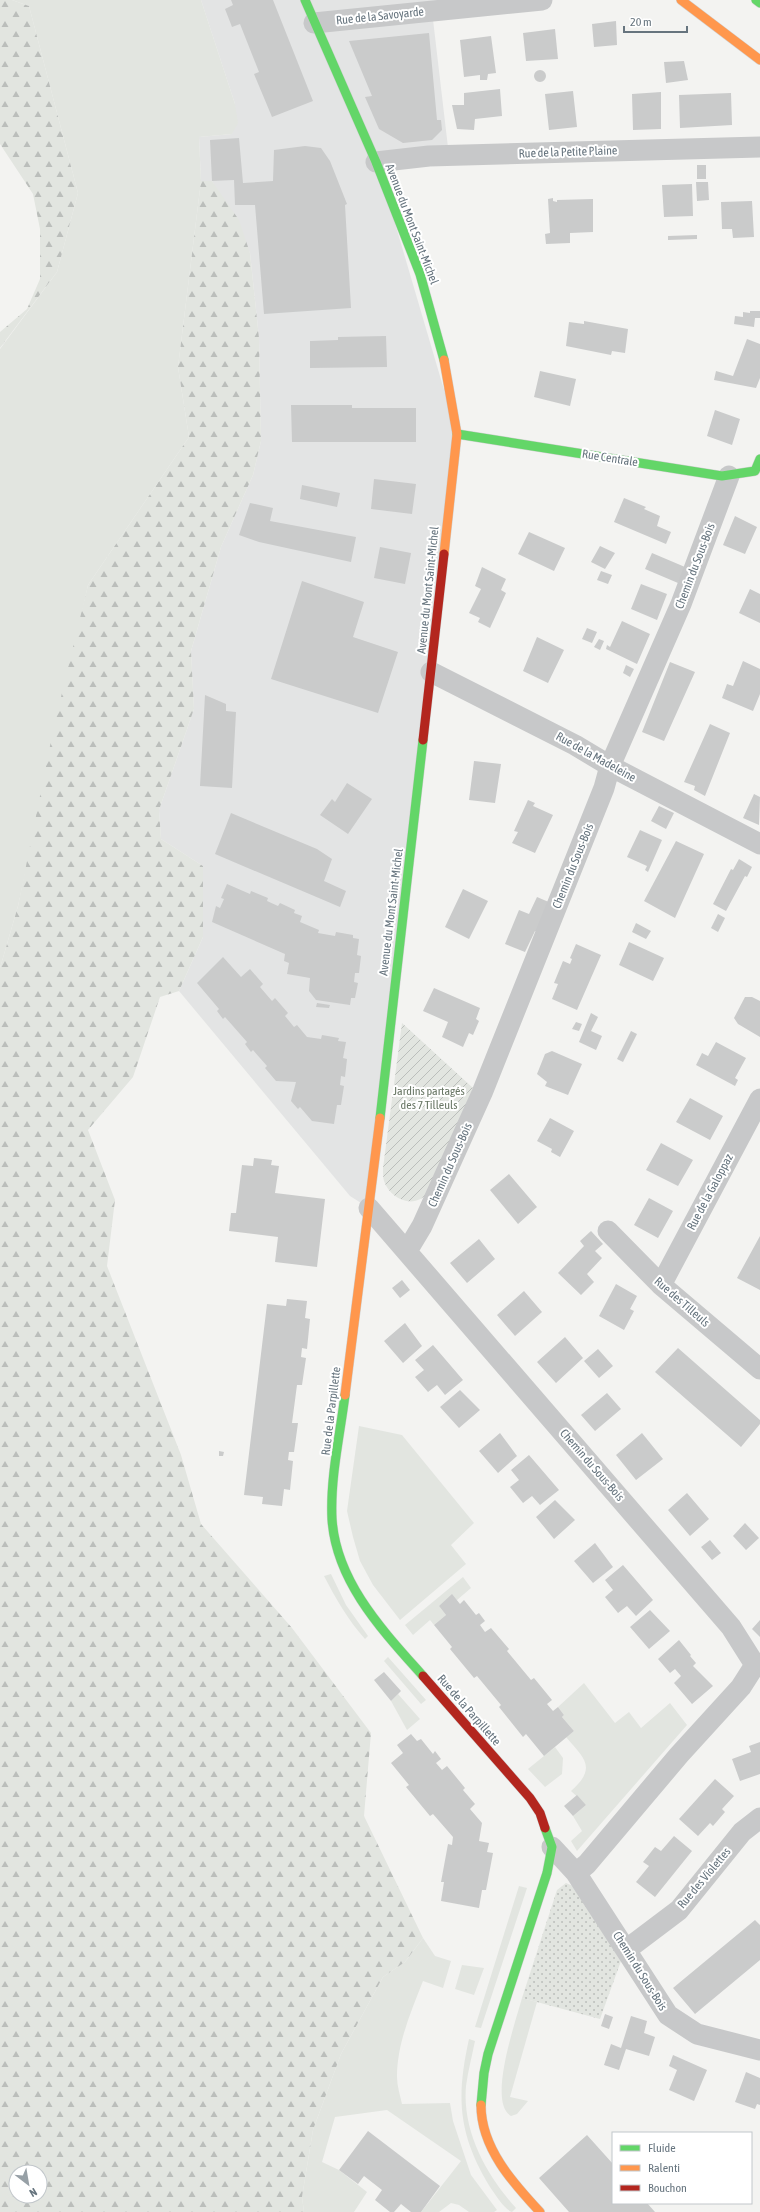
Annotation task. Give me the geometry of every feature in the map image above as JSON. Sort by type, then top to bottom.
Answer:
[{"type":"main road","name":"Avenue du Mont Saint-Michel","points":[[305,0],[376,162],[420,274],[445,365],[457,434],[369,1208]]},
{"type":"main road","points":[[681,0],[760,60]]},
{"type":"main road","points":[[756,0],[760,3]]},
{"type":"main road","name":"Rue Centrale","points":[[457,434],[729,476],[758,469]]},
{"type":"main road","name":"Rue de la Parpillette","points":[[369,1208],[333,1488],[332,1519],[340,1556],[355,1591],[372,1616],[530,1798],[540,1813],[552,1847]]},
{"type":"main road","points":[[540,2212],[512,2182],[492,2152],[483,2125],[482,2095],[486,2061],[547,1873],[552,1847]]},
{"type":"street","name":"Rue de la Savoyarde","points":[[314,23],[542,0]]},
{"type":"street","name":"Rue de la Petite Plaine","points":[[376,162],[429,156],[760,147]]},
{"type":"street","name":"Chemin du Sous-Bois","points":[[407,1251],[422,1226],[482,1093],[604,788],[610,766],[681,604],[729,476]]},
{"type":"street","name":"Rue de la Madeleine","points":[[431,672],[576,745],[610,766],[760,844]]},
{"type":"street","name":"Rue de la Galoppaz","points":[[661,1285],[760,1099]]},
{"type":"street","name":"Chemin du Sous-Bois","points":[[369,1208],[731,1627],[757,1666]]},
{"type":"street","name":"Rue des Tilleuls","points":[[608,1231],[661,1285],[760,1369]]},
{"type":"street","points":[[576,1873],[587,1864],[679,1755],[741,1687],[757,1666]]},
{"type":"street","name":"Rue des Violettes","points":[[626,1950],[679,1910],[742,1832],[760,1818]]},
{"type":"street","name":"Chemin du Sous-Bois","points":[[552,1847],[576,1873],[668,2015],[697,2034],[760,2050]]},
{"type":"shaded area","points":[[201,0],[542,0],[432,11],[449,156],[377,162],[457,434],[369,1208],[350,1196],[179,991],[203,937],[203,866],[161,839],[159,810],[194,709],[191,651],[221,547],[253,475],[261,441],[259,338],[250,253],[212,181],[201,181],[199,137],[232,134],[235,104]]},
{"type":"green space","points":[[0,0],[12,0],[29,6],[78,193],[57,272],[0,348],[0,332],[27,309],[40,279],[40,229],[33,194],[0,144]]},
{"type":"green space","points":[[12,0],[201,0],[235,104],[238,123],[232,134],[199,137],[201,181],[178,367],[189,437],[88,585],[18,906],[0,968],[0,349],[57,272],[78,193],[29,6]]},
{"type":"green space","points":[[201,181],[212,181],[239,220],[250,253],[259,338],[261,441],[253,475],[221,547],[191,651],[194,709],[159,810],[161,839],[203,866],[203,937],[179,991],[160,997],[133,1077],[88,1130],[115,1200],[107,1266],[181,1455],[201,1524],[292,1628],[371,1733],[364,1816],[423,1938],[405,1962],[383,1977],[341,2054],[313,2130],[302,2197],[304,2212],[0,2212],[0,968],[18,906],[54,726],[88,585],[189,437],[178,367]]},
{"type":"green space","name":"Jardins partagés des 7 Tilleuls","points":[[402,1023],[473,1088],[429,1191],[423,1197],[410,1201],[397,1197],[392,1193],[384,1181],[383,1175]]},
{"type":"green space","points":[[359,1426],[402,1435],[474,1523],[451,1545],[466,1564],[400,1620],[373,1585],[360,1561],[347,1511]]},
{"type":"green space","points":[[331,1574],[346,1605],[368,1636],[365,1639],[343,1609],[324,1576]]},
{"type":"green space","points":[[463,1577],[471,1588],[457,1600],[439,1606],[446,1615],[434,1625],[430,1620],[413,1635],[405,1625]]},
{"type":"green space","points":[[388,1657],[426,1700],[421,1704],[384,1661]]},
{"type":"green space","points":[[584,1683],[615,1723],[629,1712],[641,1728],[670,1703],[687,1725],[577,1851],[571,1841],[582,1831],[573,1816],[586,1805],[571,1791],[584,1776],[586,1770],[583,1758],[566,1737],[574,1731],[562,1717],[564,1715],[558,1707]]},
{"type":"green space","points":[[398,1694],[420,1719],[407,1730],[391,1701]]},
{"type":"green space","points":[[555,1747],[563,1758],[562,1774],[545,1787],[528,1769]]},
{"type":"green space","points":[[566,1883],[573,1886],[621,1961],[600,2019],[522,1998],[557,1890]]},
{"type":"green space","points":[[519,1886],[527,1888],[481,2028],[475,2027]]},
{"type":"green space","points":[[423,1938],[435,1956],[451,1961],[443,1988],[423,1981],[410,2016],[399,2052],[397,2077],[402,2104],[450,2103],[453,2121],[471,2175],[497,2210],[494,2212],[469,2212],[459,2205],[451,2203],[439,2212],[421,2212],[461,2161],[387,2110],[335,2117],[322,2162],[339,2170],[367,2192],[354,2212],[304,2212],[302,2197],[313,2130],[341,2054],[383,1977],[405,1962]]},
{"type":"green space","points":[[462,1965],[484,1968],[474,1995],[455,1989]]},
{"type":"green space","points":[[522,1998],[537,2002],[510,2097],[528,2101],[517,2114],[511,2116],[504,2108],[502,2079],[505,2060]]},
{"type":"green space","points":[[469,2039],[475,2041],[466,2086],[468,2120],[472,2136],[486,2167],[495,2182],[516,2208],[512,2212],[503,2205],[497,2197],[479,2168],[471,2150],[466,2132],[461,2098],[462,2080]]},
{"type":"building","points":[[231,0],[273,0],[313,101],[272,117],[254,74],[259,72],[240,24],[232,27],[225,9],[233,5]]},
{"type":"building","points":[[616,21],[617,45],[594,47],[592,24]]},
{"type":"building","points":[[555,29],[558,59],[526,61],[523,33]]},
{"type":"building","points":[[429,33],[437,120],[441,120],[442,130],[432,140],[403,143],[379,129],[365,97],[372,96],[349,41]]},
{"type":"building","points":[[491,36],[496,73],[488,74],[487,80],[480,80],[480,75],[464,77],[460,40]]},
{"type":"building","points":[[684,61],[688,80],[666,83],[664,62]]},
{"type":"building","points":[[538,70],[542,70],[546,76],[542,82],[538,82],[534,78],[534,74]]},
{"type":"building","points":[[500,89],[502,116],[475,119],[474,130],[457,129],[452,105],[464,105],[464,93]]},
{"type":"building","points":[[573,91],[577,127],[549,130],[545,94]]},
{"type":"building","points":[[661,92],[661,129],[633,130],[632,94]]},
{"type":"building","points":[[731,93],[732,125],[680,128],[679,95]]},
{"type":"building","points":[[239,138],[243,183],[273,181],[274,150],[305,146],[321,148],[330,161],[347,204],[345,205],[351,308],[264,314],[255,205],[235,205],[234,180],[212,181],[210,140]]},
{"type":"building","points":[[697,165],[706,165],[706,179],[697,179]]},
{"type":"building","points":[[696,182],[708,182],[709,200],[697,201]]},
{"type":"building","points":[[692,184],[693,216],[664,217],[662,185]]},
{"type":"building","points":[[553,198],[553,201],[557,202],[557,200],[593,199],[593,232],[570,233],[570,243],[546,244],[545,234],[550,233],[548,199]]},
{"type":"building","points":[[752,201],[754,237],[733,238],[732,229],[722,229],[721,202]]},
{"type":"building","points":[[697,235],[697,239],[668,240],[668,236]]},
{"type":"building","points":[[750,311],[760,311],[760,318],[755,318],[754,327],[734,324],[735,316],[743,317],[743,312],[750,313]]},
{"type":"building","points":[[584,321],[628,329],[625,353],[612,351],[611,355],[566,346],[569,322],[584,324]]},
{"type":"building","points":[[386,336],[387,367],[310,368],[310,341],[338,340],[338,337]]},
{"type":"building","points":[[747,339],[760,344],[760,378],[756,388],[714,380],[716,371],[733,376]]},
{"type":"building","points":[[540,371],[576,379],[570,406],[534,397]]},
{"type":"building","points":[[291,405],[352,405],[352,408],[416,408],[416,442],[292,442]]},
{"type":"building","points":[[715,410],[740,419],[732,445],[707,436]]},
{"type":"building","points":[[374,479],[416,484],[412,514],[371,509]]},
{"type":"building","points":[[302,485],[340,493],[337,507],[300,499]]},
{"type":"building","points":[[624,498],[646,507],[644,509],[660,516],[657,526],[671,532],[666,544],[614,522]]},
{"type":"building","points":[[250,503],[273,508],[270,521],[356,537],[351,562],[259,542],[239,535]]},
{"type":"building","points":[[735,516],[757,527],[745,554],[723,545]]},
{"type":"building","points":[[529,532],[565,548],[554,571],[518,554]]},
{"type":"building","points":[[600,546],[615,553],[605,569],[591,562]]},
{"type":"building","points":[[380,547],[411,553],[405,584],[374,578]]},
{"type":"building","points":[[652,553],[685,567],[678,583],[645,569]]},
{"type":"building","points":[[482,567],[506,579],[501,590],[506,593],[490,628],[478,622],[480,618],[469,613],[481,589],[475,586]]},
{"type":"building","points":[[601,571],[612,575],[608,584],[597,580]]},
{"type":"building","points":[[302,581],[364,602],[353,637],[398,652],[378,713],[271,679]]},
{"type":"building","points":[[641,584],[667,594],[657,620],[631,609]]},
{"type":"building","points":[[750,589],[760,594],[760,623],[739,613]]},
{"type":"building","points":[[622,621],[650,634],[637,664],[606,649],[607,645],[610,647]]},
{"type":"building","points":[[587,628],[597,632],[592,643],[582,639]]},
{"type":"building","points":[[537,637],[564,650],[548,683],[523,671]]},
{"type":"building","points":[[599,639],[604,641],[600,650],[594,647]]},
{"type":"building","points":[[743,661],[760,669],[760,694],[753,711],[722,698],[727,684],[733,686]]},
{"type":"building","points":[[670,662],[695,672],[664,741],[642,732]]},
{"type":"building","points":[[626,665],[634,669],[630,677],[623,673]]},
{"type":"building","points":[[205,695],[226,704],[226,711],[236,712],[232,788],[200,786]]},
{"type":"building","points":[[710,724],[730,733],[705,796],[694,790],[695,786],[684,782]]},
{"type":"building","points":[[474,761],[501,764],[495,803],[469,800]]},
{"type":"building","points":[[347,783],[372,799],[348,834],[320,815],[332,799],[335,802]]},
{"type":"building","points":[[754,794],[760,797],[759,825],[743,818]]},
{"type":"building","points":[[528,800],[535,803],[533,806],[553,815],[535,853],[512,843],[518,832],[514,831]]},
{"type":"building","points":[[659,806],[674,813],[666,829],[651,821]]},
{"type":"building","points":[[231,813],[317,849],[332,859],[324,881],[346,891],[340,907],[215,854]]},
{"type":"building","points":[[640,830],[662,840],[648,872],[645,870],[647,866],[627,857]]},
{"type":"building","points":[[676,841],[704,854],[675,918],[644,901]]},
{"type":"building","points":[[739,859],[752,867],[747,877],[745,876],[726,911],[713,904],[731,869],[733,870]]},
{"type":"building","points":[[227,884],[250,894],[251,891],[268,898],[267,901],[278,906],[280,903],[295,910],[294,913],[302,916],[300,922],[319,930],[318,933],[335,936],[336,932],[353,935],[353,938],[359,939],[357,955],[361,956],[359,973],[355,973],[354,982],[358,983],[355,998],[351,998],[350,1005],[316,1000],[309,991],[310,978],[287,974],[289,963],[284,961],[285,954],[212,922],[216,906],[220,908],[224,899],[221,898]]},
{"type":"building","points":[[463,889],[488,901],[469,939],[445,927]]},
{"type":"building","points":[[537,897],[551,903],[538,932],[535,931],[525,952],[505,944],[519,910],[529,914]]},
{"type":"building","points":[[718,914],[725,918],[718,932],[711,928]]},
{"type":"building","points":[[636,923],[651,931],[646,939],[632,932]]},
{"type":"building","points":[[629,942],[664,958],[653,981],[619,965]]},
{"type":"building","points":[[576,944],[601,955],[577,1010],[552,999],[558,984],[554,983],[563,961],[570,964],[572,959],[570,958]]},
{"type":"building","points":[[223,957],[241,977],[250,969],[263,984],[260,987],[272,1001],[275,998],[288,1013],[285,1016],[294,1027],[297,1025],[307,1037],[321,1039],[322,1035],[339,1038],[338,1041],[346,1042],[343,1058],[347,1059],[345,1077],[341,1076],[340,1085],[344,1086],[341,1105],[337,1105],[334,1124],[312,1121],[300,1107],[298,1109],[291,1101],[296,1082],[276,1081],[265,1068],[267,1066],[253,1050],[251,1052],[245,1044],[247,1042],[225,1017],[223,1019],[217,1011],[219,1009],[197,983]]},
{"type":"building","points":[[434,988],[480,1008],[476,1019],[479,1021],[473,1035],[469,1033],[463,1047],[442,1037],[448,1022],[423,1011]]},
{"type":"building","points":[[745,997],[752,997],[760,1001],[760,1037],[738,1024],[734,1018]]},
{"type":"building","points":[[317,1003],[330,1005],[329,1008],[316,1007]]},
{"type":"building","points":[[591,1013],[598,1017],[591,1031],[602,1036],[596,1050],[579,1042]]},
{"type":"building","points":[[576,1022],[582,1024],[579,1031],[572,1029]]},
{"type":"building","points":[[631,1031],[637,1034],[623,1062],[617,1059]]},
{"type":"building","points":[[716,1042],[746,1058],[735,1078],[738,1080],[735,1086],[696,1065],[702,1053],[708,1056]]},
{"type":"building","points":[[552,1051],[582,1064],[568,1095],[545,1086],[547,1082],[537,1074],[545,1054]]},
{"type":"building","points":[[690,1098],[723,1116],[710,1140],[676,1122]]},
{"type":"building","points":[[550,1118],[574,1131],[560,1157],[551,1152],[552,1149],[537,1141]]},
{"type":"building","points":[[661,1143],[693,1160],[678,1186],[646,1170]]},
{"type":"building","points":[[254,1158],[272,1160],[271,1165],[279,1166],[275,1193],[325,1199],[317,1267],[275,1262],[278,1237],[229,1231],[231,1213],[236,1213],[242,1165],[253,1166]]},
{"type":"building","points":[[509,1174],[537,1207],[518,1224],[490,1190]]},
{"type":"building","points":[[649,1198],[673,1211],[658,1238],[634,1225]]},
{"type":"building","points":[[591,1231],[603,1244],[595,1251],[602,1258],[587,1274],[594,1282],[581,1295],[558,1273],[584,1246],[580,1241]]},
{"type":"building","points":[[760,1236],[760,1290],[737,1278]]},
{"type":"building","points":[[479,1239],[495,1259],[467,1283],[450,1263]]},
{"type":"building","points":[[402,1280],[410,1290],[400,1298],[392,1288]]},
{"type":"building","points":[[616,1284],[637,1296],[630,1309],[634,1311],[624,1330],[599,1316]]},
{"type":"building","points":[[524,1291],[542,1312],[515,1336],[497,1315]]},
{"type":"building","points":[[287,1299],[307,1301],[305,1318],[310,1319],[307,1349],[302,1348],[301,1357],[306,1358],[302,1385],[297,1385],[292,1423],[298,1423],[294,1452],[289,1452],[288,1460],[293,1461],[290,1490],[284,1489],[282,1506],[262,1504],[263,1497],[244,1495],[267,1304],[286,1306]]},
{"type":"building","points":[[405,1323],[422,1346],[403,1363],[384,1341]]},
{"type":"building","points":[[565,1337],[583,1358],[556,1383],[537,1362]]},
{"type":"building","points":[[433,1345],[463,1380],[445,1395],[437,1385],[428,1392],[415,1377],[424,1370],[415,1360]]},
{"type":"building","points":[[678,1348],[760,1420],[760,1424],[741,1447],[655,1372]]},
{"type":"building","points":[[598,1349],[613,1366],[599,1378],[584,1361]]},
{"type":"building","points":[[460,1390],[480,1410],[459,1428],[440,1407]]},
{"type":"building","points":[[607,1393],[621,1409],[595,1431],[581,1415]]},
{"type":"building","points":[[500,1433],[517,1456],[498,1473],[479,1451]]},
{"type":"building","points":[[642,1433],[663,1459],[636,1480],[616,1455]]},
{"type":"building","points":[[219,1451],[224,1452],[223,1456],[219,1456]]},
{"type":"building","points":[[529,1455],[559,1490],[540,1505],[532,1496],[523,1503],[510,1487],[519,1480],[511,1470]]},
{"type":"building","points":[[687,1493],[709,1519],[690,1536],[668,1510]]},
{"type":"building","points":[[555,1500],[575,1520],[554,1539],[536,1517]]},
{"type":"building","points":[[745,1523],[759,1538],[746,1550],[733,1536]]},
{"type":"building","points":[[710,1540],[721,1553],[712,1560],[701,1547]]},
{"type":"building","points":[[595,1543],[613,1567],[593,1583],[574,1561]]},
{"type":"building","points":[[623,1565],[653,1600],[636,1616],[627,1606],[618,1613],[605,1597],[613,1590],[605,1580]]},
{"type":"building","points":[[452,1594],[460,1604],[464,1600],[476,1615],[479,1613],[485,1621],[480,1625],[485,1632],[491,1628],[509,1649],[507,1651],[531,1680],[534,1678],[552,1700],[547,1704],[553,1711],[558,1707],[564,1715],[562,1717],[574,1731],[544,1756],[526,1734],[523,1737],[499,1707],[501,1705],[477,1676],[474,1678],[450,1649],[452,1647],[434,1625],[446,1615],[439,1606]]},
{"type":"building","points":[[650,1610],[670,1631],[649,1649],[630,1627]]},
{"type":"building","points":[[760,1620],[760,1637],[752,1629]]},
{"type":"building","points":[[679,1640],[696,1663],[693,1666],[713,1686],[692,1704],[674,1683],[681,1676],[675,1669],[670,1673],[658,1659]]},
{"type":"building","points":[[384,1672],[401,1691],[391,1701],[374,1680]]},
{"type":"building","points":[[411,1734],[417,1741],[421,1739],[433,1754],[435,1751],[441,1759],[436,1763],[442,1770],[447,1766],[465,1788],[463,1790],[475,1804],[470,1809],[482,1823],[479,1841],[489,1843],[487,1852],[493,1853],[486,1890],[482,1890],[479,1908],[441,1901],[444,1882],[441,1882],[448,1844],[452,1845],[453,1837],[433,1814],[430,1816],[406,1787],[409,1785],[391,1763],[403,1753],[397,1745]]},
{"type":"building","points":[[760,1742],[760,1774],[740,1781],[732,1759],[751,1752],[749,1746]]},
{"type":"building","points":[[715,1779],[734,1796],[722,1809],[725,1812],[713,1826],[710,1823],[698,1836],[679,1819]]},
{"type":"building","points":[[577,1795],[586,1805],[573,1816],[564,1806]]},
{"type":"building","points":[[674,1836],[692,1851],[655,1897],[636,1882],[649,1866],[643,1862],[655,1847],[661,1851]]},
{"type":"building","points":[[755,1920],[760,1925],[760,1960],[695,2014],[673,1988]]},
{"type":"building","points":[[605,2014],[613,2017],[609,2029],[601,2026]]},
{"type":"building","points":[[631,2016],[647,2021],[644,2033],[655,2037],[649,2056],[626,2049],[619,2070],[604,2065],[611,2044],[621,2048]]},
{"type":"building","points":[[673,2055],[707,2070],[694,2101],[669,2090],[677,2070],[669,2066]]},
{"type":"building","points":[[746,2072],[760,2078],[760,2105],[757,2104],[755,2109],[735,2102]]},
{"type":"building","points":[[368,2131],[440,2186],[421,2212],[411,2212],[401,2204],[394,2212],[390,2212],[375,2200],[382,2190],[364,2176],[358,2184],[339,2170]]},
{"type":"building","points":[[587,2135],[612,2163],[612,2204],[648,2204],[655,2212],[569,2212],[539,2178]]},
{"type":"traffic: fast","points":[[305,0],[376,162],[420,274],[444,360]]},
{"type":"traffic: fast","points":[[756,0],[760,3]]},
{"type":"traffic: fast","points":[[457,434],[722,476],[755,471],[760,459]]},
{"type":"traffic: fast","points":[[380,1118],[423,740]]},
{"type":"traffic: fast","points":[[345,1395],[332,1488],[332,1519],[335,1542],[342,1564],[364,1604],[392,1641],[423,1676]]},
{"type":"traffic: fast","points":[[481,2105],[484,2073],[488,2054],[547,1873],[552,1847],[545,1828]]},
{"type":"traffic: slow","points":[[681,0],[760,60]]},
{"type":"traffic: slow","points":[[444,360],[457,434],[444,554]]},
{"type":"traffic: slow","points":[[345,1395],[380,1118]]},
{"type":"traffic: slow","points":[[481,2105],[482,2121],[486,2136],[500,2164],[509,2177],[540,2212]]},
{"type":"traffic: jam","points":[[423,740],[444,554]]},
{"type":"traffic: jam","points":[[423,1676],[530,1798],[540,1813],[545,1828]]}]
